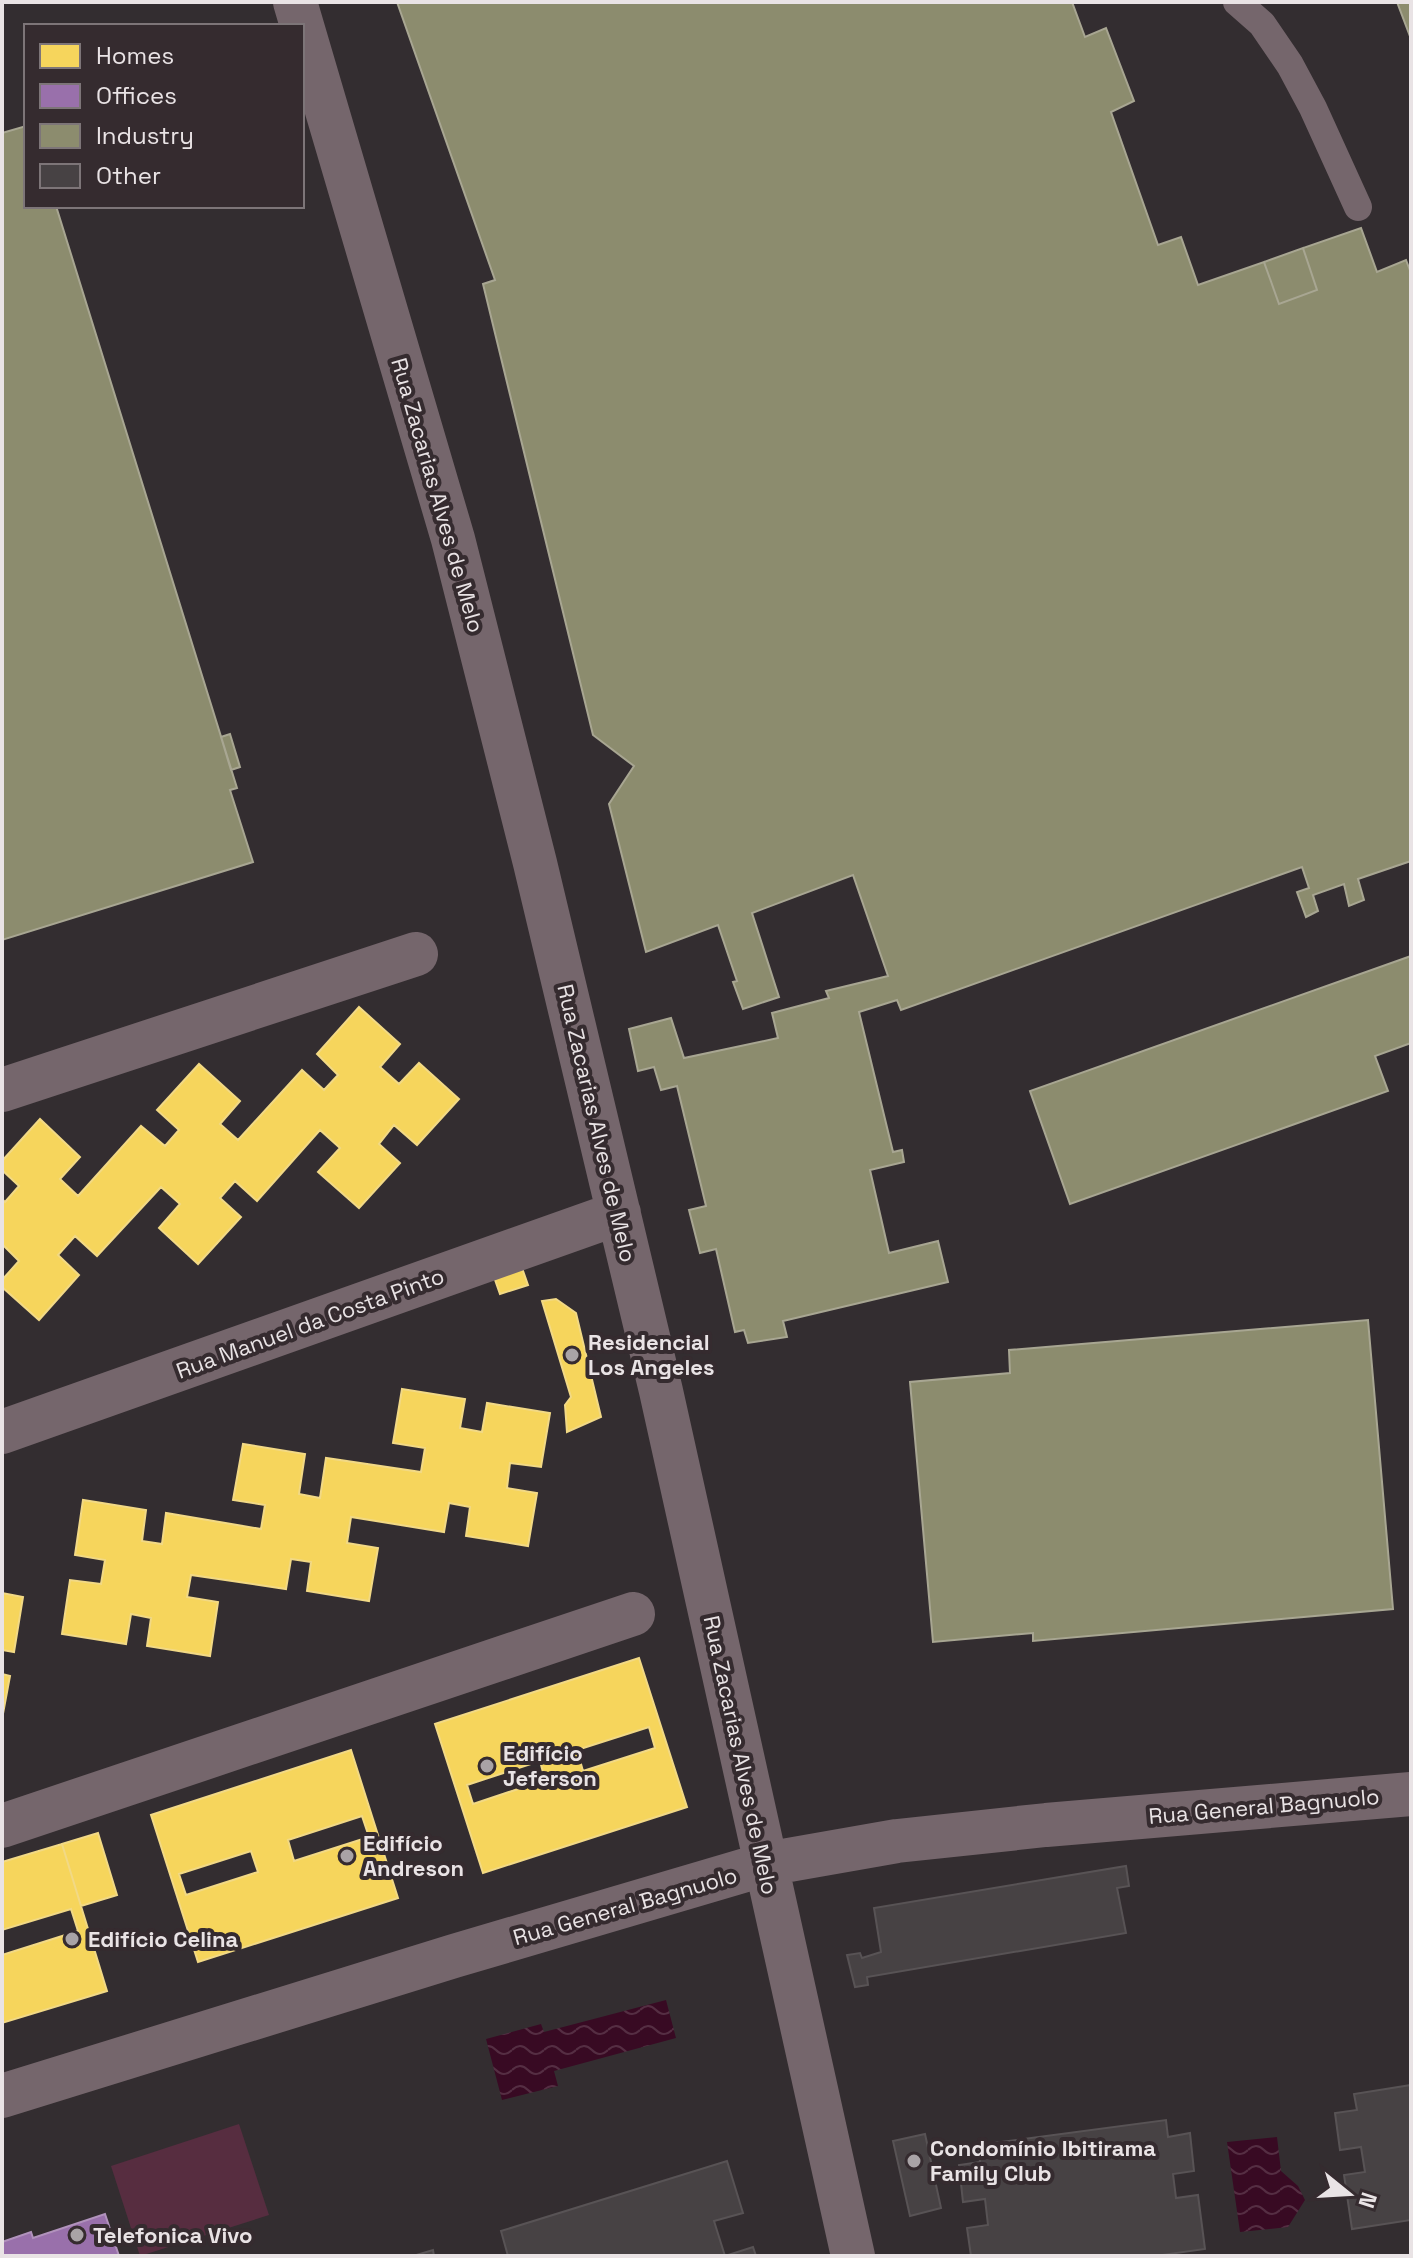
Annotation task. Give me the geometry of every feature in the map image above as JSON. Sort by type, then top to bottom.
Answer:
[{"type":"street","name":"Rua Zacarias Alves de Melo","points":[[295,2],[301,24]]},
{"type":"street","name":"Rua Zacarias Alves de Melo","points":[[304,33],[453,539],[535,863],[661,1391],[853,2256]]},
{"type":"street","points":[[2,1090],[416,954]]},
{"type":"street","name":"Rua Manuel da Costa Pinto","points":[[2,1432],[619,1213]]},
{"type":"street","points":[[2,1826],[633,1614]]},
{"type":"street","name":"Rua General Bagnuolo","points":[[2,2096],[454,1956],[766,1864],[897,1841],[1016,1828],[1411,1794]]},
{"type":"lane","points":[[1237,2],[1265,13],[1358,207]]},
{"type":"shaded area","points":[[239,2124],[269,2215],[140,2256],[111,2166]]},
{"type":"water","points":[[666,2000],[676,2038],[554,2071],[558,2086],[502,2100],[486,2039],[541,2024],[544,2032]]},
{"type":"water","points":[[1277,2137],[1281,2171],[1298,2186],[1305,2200],[1288,2227],[1240,2232],[1227,2142]]},
{"type":"building: Homes","points":[[359,1007],[400,1044],[380,1067],[399,1084],[419,1063],[459,1099],[417,1145],[394,1125],[379,1144],[400,1163],[359,1208],[318,1172],[340,1148],[320,1130],[257,1201],[235,1181],[220,1198],[241,1217],[198,1264],[159,1228],[180,1204],[161,1187],[97,1256],[75,1236],[58,1255],[79,1275],[39,1320],[2,1287],[2,1280],[19,1261],[2,1244],[2,1199],[5,1202],[19,1186],[2,1170],[2,1161],[40,1119],[80,1157],[60,1179],[78,1196],[141,1126],[165,1146],[179,1130],[157,1110],[199,1064],[240,1101],[220,1124],[238,1140],[302,1070],[324,1090],[338,1075],[317,1054]]},
{"type":"building: Homes","points":[[522,1268],[528,1285],[500,1294],[494,1277]]},
{"type":"building: Homes","name":"Residencial Los Angeles","points":[[556,1299],[576,1313],[601,1417],[567,1432],[565,1405],[571,1397],[542,1301]]},
{"type":"building: Homes","points":[[402,1389],[465,1399],[460,1428],[482,1432],[487,1403],[550,1413],[541,1467],[510,1463],[507,1488],[537,1493],[528,1546],[466,1536],[470,1507],[449,1503],[444,1532],[351,1517],[347,1543],[378,1548],[369,1601],[307,1591],[311,1562],[291,1559],[286,1589],[191,1575],[187,1597],[218,1602],[210,1656],[147,1646],[151,1618],[131,1614],[126,1644],[62,1634],[70,1580],[101,1584],[105,1560],[75,1555],[83,1500],[146,1510],[142,1541],[162,1544],[166,1513],[261,1529],[265,1505],[233,1500],[243,1444],[305,1454],[299,1494],[320,1498],[326,1458],[421,1472],[425,1448],[393,1443]]},
{"type":"building: Homes","points":[[2,1593],[23,1597],[14,1652],[2,1650]]},
{"type":"building: Homes","name":"Edifício Jeferson","points":[[639,1658],[687,1807],[483,1873],[435,1724]],"holes":[[[649,1727],[655,1748],[583,1771],[577,1750]],[[540,1761],[545,1780],[473,1804],[467,1785]]]},
{"type":"building: Homes","points":[[2,1674],[10,1676],[2,1719]]},
{"type":"building: Homes","name":"Edifício Andreson","points":[[351,1750],[398,1898],[198,1962],[151,1815]],"holes":[[[362,1816],[369,1837],[294,1861],[288,1840]],[[251,1851],[258,1872],[186,1895],[179,1874]]]},
{"type":"building: Homes","points":[[98,1833],[117,1895],[81,1906],[62,1844]]},
{"type":"building: Homes","name":"Edifício Celina","points":[[62,1844],[107,1991],[2,2023],[2,1955],[78,1931],[71,1909],[2,1930],[2,1862]]},
{"type":"building: Offices","name":"Telefonica Vivo","points":[[105,2214],[119,2256],[2,2256],[2,2242],[31,2232],[33,2238]]},
{"type":"building: Industry","points":[[397,2],[1072,2],[1085,37],[1106,28],[1134,101],[1111,112],[1158,245],[1181,237],[1198,285],[1264,262],[1279,304],[1317,290],[1303,248],[1361,228],[1377,272],[1406,260],[1411,273],[1411,861],[1358,879],[1364,900],[1349,906],[1344,884],[1313,895],[1318,911],[1306,917],[1297,892],[1309,888],[1302,867],[901,1010],[897,1000],[859,1012],[893,1152],[902,1150],[904,1162],[870,1170],[889,1253],[938,1241],[948,1282],[783,1321],[787,1337],[748,1343],[744,1330],[735,1332],[716,1249],[700,1253],[689,1210],[706,1206],[677,1086],[661,1090],[654,1067],[638,1071],[629,1029],[671,1018],[684,1058],[778,1038],[772,1013],[829,998],[826,991],[888,976],[853,875],[752,913],[779,997],[743,1009],[718,925],[646,952],[609,804],[634,766],[593,735],[483,284],[495,280]]},
{"type":"building: Industry","points":[[1397,2],[1411,2],[1411,39]]},
{"type":"building: Industry","points":[[24,127],[24,208],[57,208],[237,788],[230,790],[253,862],[2,940],[2,133]]},
{"type":"building: Industry","points":[[1303,248],[1317,290],[1279,304],[1264,262]]},
{"type":"building: Industry","points":[[230,734],[240,767],[231,770],[221,737]]},
{"type":"building: Industry","points":[[1411,956],[1411,1043],[1375,1056],[1388,1091],[1070,1204],[1030,1091]]},
{"type":"building: Industry","points":[[1368,1320],[1393,1609],[1033,1641],[1033,1633],[933,1642],[910,1382],[1010,1373],[1009,1350]]},
{"type":"building: Other","points":[[1126,1866],[1129,1886],[1117,1888],[1126,1933],[867,1977],[868,1985],[855,1987],[847,1955],[860,1953],[862,1958],[881,1952],[874,1908]]},
{"type":"building: Other","points":[[1411,2085],[1411,2220],[1352,2229],[1344,2175],[1365,2172],[1361,2147],[1340,2150],[1335,2113],[1357,2110],[1354,2094]]},
{"type":"building: Other","points":[[1166,2120],[1168,2137],[1190,2133],[1194,2171],[1173,2174],[1176,2198],[1198,2195],[1205,2249],[1155,2256],[971,2256],[967,2228],[988,2225],[985,2199],[963,2202],[959,2165],[980,2162],[978,2145]]},
{"type":"building: Other","name":"Condomínio Ibitirama Family Club","points":[[925,2134],[941,2208],[910,2216],[893,2141]]},
{"type":"building: Other","points":[[727,2161],[743,2213],[714,2221],[725,2256],[508,2256],[501,2231]]},
{"type":"building: Other","points":[[753,2247],[756,2256],[725,2256]]},
{"type":"building: Other","points":[[433,2250],[434,2256],[413,2256]]},
{"type":"place","name":"Residencial Los Angeles","points":[[572,1355]]},
{"type":"place","name":"Edifício Jeferson","points":[[487,1766]]},
{"type":"place","name":"Edifício Andreson","points":[[347,1856]]},
{"type":"place","name":"Edifício Celina","points":[[72,1939]]},
{"type":"place","name":"Condomínio Ibitirama Family Club","points":[[914,2161]]},
{"type":"place","name":"Telefonica Vivo","points":[[77,2235]]}]
